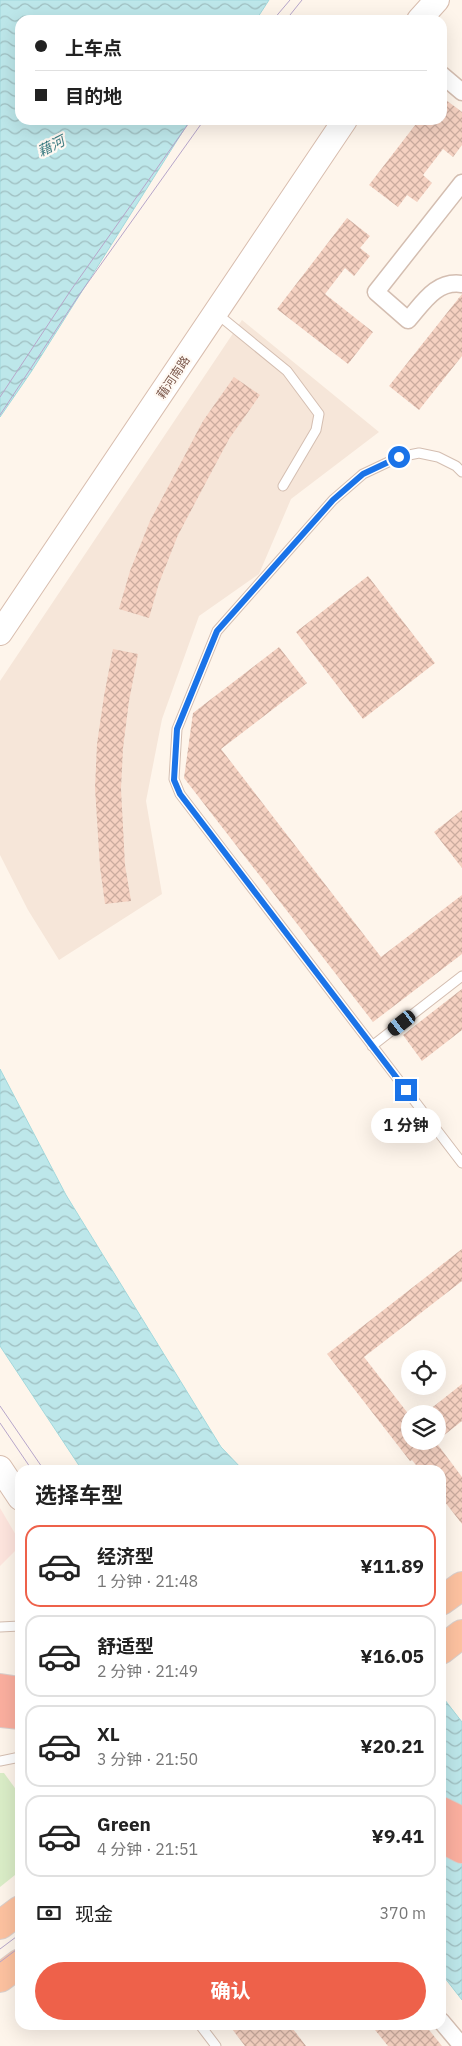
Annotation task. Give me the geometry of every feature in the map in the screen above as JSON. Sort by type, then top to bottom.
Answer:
[{"type":"highway","points":[[446,1597],[462,1586]]},
{"type":"highway","points":[[446,1646],[462,1634]]},
{"type":"highway","points":[[0,1688],[15,1690]]},
{"type":"highway","points":[[0,1713],[15,1714]]},
{"type":"highway","points":[[446,1813],[462,1821]]},
{"type":"highway","points":[[446,1841],[462,1849]]},
{"type":"highway","points":[[0,1925],[15,1914]]},
{"type":"highway","points":[[0,1978],[15,1967]]},
{"type":"main road","points":[[424,15],[437,0]]},
{"type":"main road","name":"藉河南路","points":[[0,633],[342,125]]},
{"type":"main road","points":[[0,1468],[15,1490]]},
{"type":"street","points":[[447,79],[462,92]]},
{"type":"street","points":[[462,183],[376,292],[408,320],[437,288],[448,284],[462,284]]},
{"type":"street","points":[[446,2027],[462,2046]]},
{"type":"lane","points":[[216,313],[287,371],[319,414],[316,430],[283,486]]},
{"type":"lane","points":[[462,472],[456,466],[438,456],[419,453],[399,457],[363,474],[333,500],[217,631],[177,729],[174,780],[180,794],[462,1163]]},
{"type":"lane","points":[[372,1046],[462,976]]},
{"type":"lane","points":[[0,1627],[15,1626]]},
{"type":"lane","points":[[0,1761],[15,1758]]},
{"type":"lane","points":[[204,2030],[216,2046]]},
{"type":"shaded area","points":[[242,320],[379,432],[291,499],[259,574],[199,616],[162,719],[146,801],[162,894],[59,960],[28,910],[0,855],[0,681]]},
{"type":"shaded area","points":[[0,1508],[15,1534],[15,1551],[0,1566]]},
{"type":"green space","points":[[0,1773],[4,1773],[15,1788],[15,1875],[0,1887]]},
{"type":"water","name":"藉河","points":[[0,0],[269,0],[259,15],[15,15],[15,125],[187,125],[31,372],[0,417]]},
{"type":"water","points":[[0,1069],[66,1195],[221,1447],[238,1465],[79,1465],[0,1346]]},
{"type":"water","points":[[446,1701],[462,1722],[462,2000],[446,1979]]},
{"type":"building","points":[[447,101],[462,112],[462,145],[453,157],[443,149],[423,175],[432,183],[417,202],[407,195],[398,207],[369,185],[415,125],[447,125]]},
{"type":"building","points":[[347,218],[370,236],[360,248],[370,256],[354,276],[345,268],[325,294],[373,332],[348,364],[277,309]]},
{"type":"building","points":[[462,294],[462,356],[419,410],[389,386]]},
{"type":"building","points":[[234,377],[260,395],[229,439],[178,535],[159,583],[149,618],[119,609],[130,571],[150,521],[203,421]]},
{"type":"building","points":[[368,576],[435,663],[363,719],[296,632]]},
{"type":"building","points":[[279,647],[307,683],[221,749],[381,957],[462,895],[462,954],[373,1022],[184,778],[193,713]]},
{"type":"building","points":[[113,649],[138,654],[123,748],[121,789],[125,865],[131,901],[105,904],[100,867],[95,788],[97,744]]},
{"type":"building","points":[[462,810],[462,868],[434,832]]},
{"type":"building","points":[[462,989],[462,1030],[422,1061],[403,1035]]},
{"type":"building","points":[[462,1249],[462,1281],[364,1357],[401,1405],[401,1449],[327,1354]]},
{"type":"building","points":[[462,1384],[462,1421],[446,1434],[446,1405],[435,1405]]},
{"type":"building","points":[[401,1450],[442,1450],[462,1477],[462,1524],[446,1503],[446,1465],[416,1465],[412,1460],[410,1461]]},
{"type":"building","points":[[233,2030],[294,2030],[306,2046],[245,2046]]},
{"type":"building","points":[[375,2030],[429,2030],[442,2046],[388,2046]]},
{"type":"tram line","points":[[277,15],[290,0]]},
{"type":"tram line","points":[[290,15],[302,0]]},
{"type":"tram line","points":[[0,397],[71,290],[187,125]]},
{"type":"tram line","points":[[0,415],[79,295],[200,125]]},
{"type":"tram line","points":[[0,1406],[41,1465]]},
{"type":"tram line","points":[[0,1423],[29,1465]]},
{"type":"tram line","points":[[0,1949],[15,1938]]},
{"type":"tram line","points":[[0,1962],[15,1951]]},
{"type":"route","points":[[399,457],[363,474],[333,500],[217,631],[177,729],[174,780],[180,794],[406,1090]]}]
